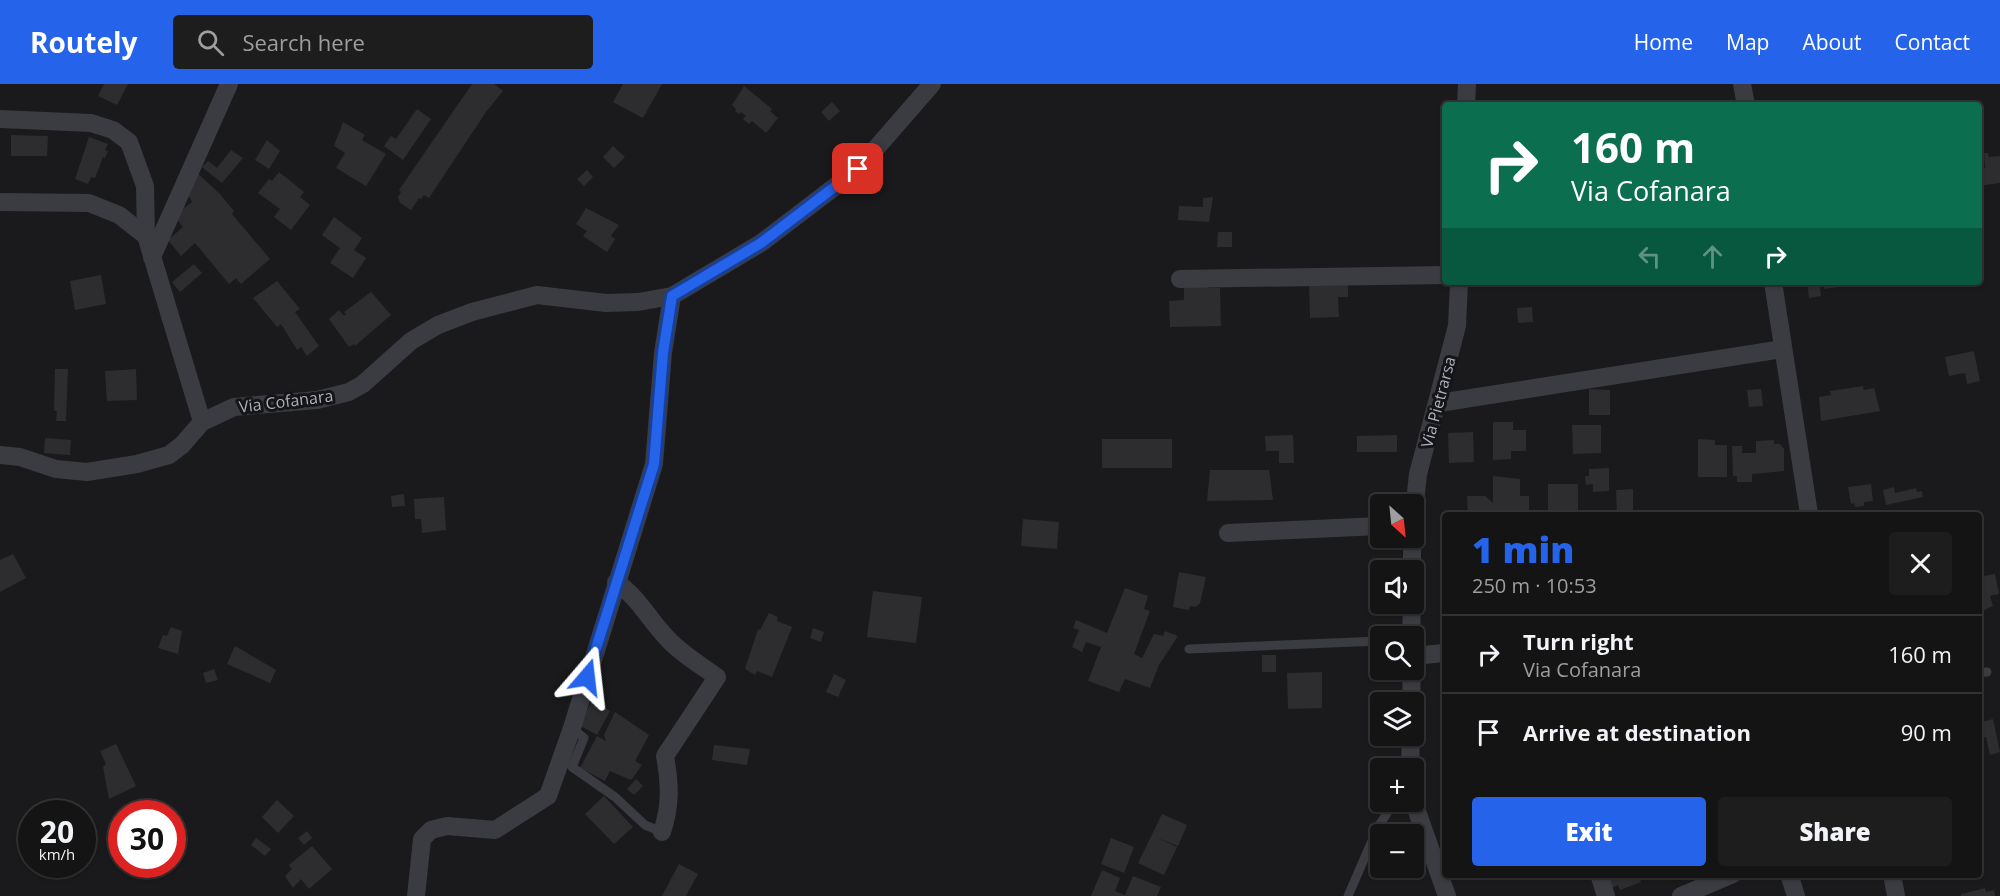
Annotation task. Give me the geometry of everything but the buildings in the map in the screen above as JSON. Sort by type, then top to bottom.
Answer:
[{"type":"street","points":[[152,257],[229,84]]},
{"type":"street","name":"Via Cofanara","points":[[0,455],[20,457],[56,469],[87,472],[137,464],[169,455],[183,445],[202,422],[234,407],[317,400],[349,392],[363,384],[411,341],[438,325],[515,299],[537,295],[627,302],[672,296],[761,243],[858,169],[932,84]]},
{"type":"street","points":[[1466,102],[1467,84]]},
{"type":"street","points":[[1742,84],[1745,102]]},
{"type":"street","points":[[0,119],[91,123],[112,130],[129,142],[145,186],[146,236],[202,422]]},
{"type":"street","points":[[0,202],[89,203],[118,215],[146,236]]},
{"type":"street","points":[[1180,279],[1442,275]]},
{"type":"street","name":"Via Pietrarsa","points":[[1416,494],[1418,474],[1439,403],[1457,326],[1459,285]]},
{"type":"street","points":[[1773,285],[1809,512]]},
{"type":"street","points":[[416,896],[422,839],[431,830],[447,826],[495,830],[548,796],[573,728],[654,464],[663,353],[672,296]]},
{"type":"street","points":[[1439,403],[1783,349]]},
{"type":"street","points":[[1227,533],[1370,526]]},
{"type":"street","points":[[616,582],[633,593],[655,625],[678,649],[717,677],[665,756],[670,788],[669,813],[662,832]]},
{"type":"street","points":[[1424,655],[1442,653]]},
{"type":"street","points":[[1417,812],[1447,896]]},
{"type":"street","points":[[1600,878],[1606,896]]},
{"type":"street","points":[[1681,896],[1724,878]]},
{"type":"street","points":[[1790,878],[1796,896]]},
{"type":"street","points":[[1893,878],[1896,896]]},
{"type":"lane","points":[[1189,649],[1370,641]]},
{"type":"lane","points":[[573,728],[584,738],[572,767],[615,797],[645,825],[662,832]]},
{"type":"lane","points":[[1348,896],[1378,827],[1388,812]]},
{"type":"route","points":[[587,677],[654,464],[663,353],[672,296],[761,243],[858,169]]}]
